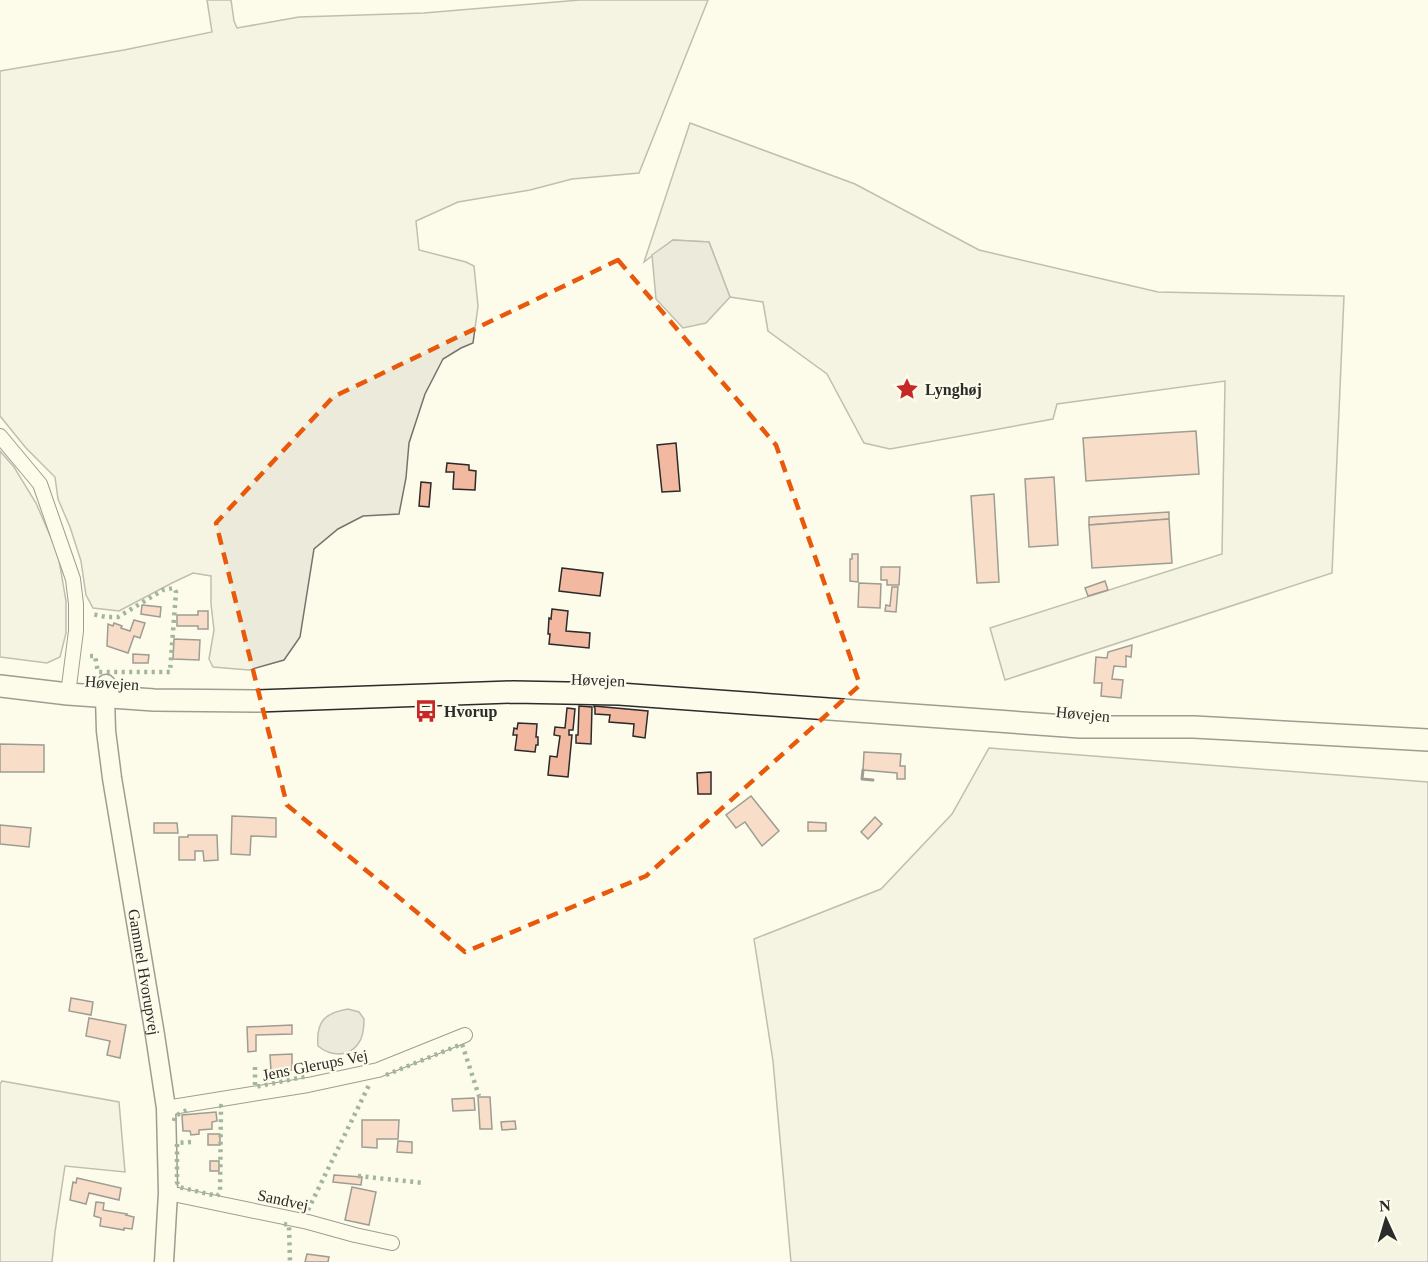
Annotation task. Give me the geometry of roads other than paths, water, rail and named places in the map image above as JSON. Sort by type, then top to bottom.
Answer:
[{"type":"main road","name":"Høvejen","points":[[0,672],[69,687]]},
{"type":"main road","name":"Høvejen","points":[[0,686],[105,690],[154,700],[257,701],[513,692],[619,694],[1080,727],[1194,727],[1428,740]]},
{"type":"street","points":[[0,436],[40,484],[73,579],[76,631],[69,687]]},
{"type":"street","name":"Gammel Hvorupvej","points":[[105,690],[106,731],[112,778],[166,1108],[168,1193],[164,1262]]},
{"type":"street","name":"Jens Glerups Vej","points":[[166,1108],[308,1085],[378,1070],[465,1035]]},
{"type":"street","name":"Sandvej","points":[[168,1193],[308,1222],[392,1243]]},
{"type":"place","name":"Lynghøj","points":[[907,389]]},
{"type":"place","name":"Hvorup","points":[[426,711]]}]
